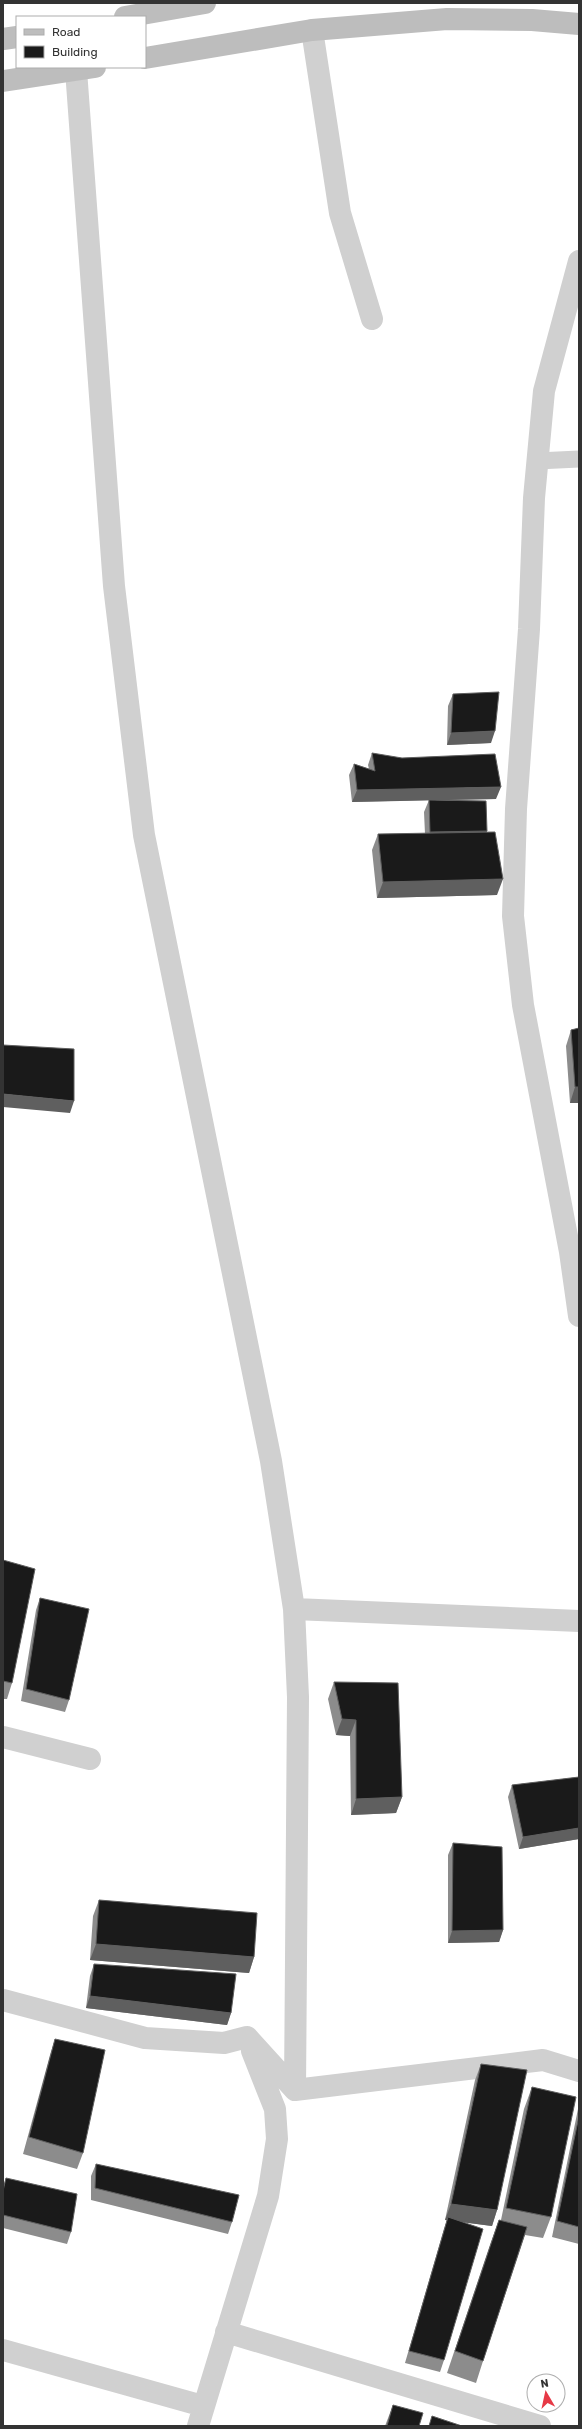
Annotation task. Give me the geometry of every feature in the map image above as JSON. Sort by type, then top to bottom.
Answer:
[{"type":"main road","points":[[131,16],[205,3]]},
{"type":"main road","points":[[146,58],[312,30],[447,19],[532,20],[579,24]]},
{"type":"main road","points":[[3,39],[16,37]]},
{"type":"main road","points":[[3,81],[86,69]]},
{"type":"street","points":[[312,30],[340,213],[372,319]]},
{"type":"street","points":[[86,69],[114,586],[144,835],[271,1461],[294,1609],[298,1697],[294,2090]]},
{"type":"street","points":[[579,261],[544,391],[534,498],[529,629],[516,809],[513,916],[523,1005],[570,1252],[579,1316]]},
{"type":"street","points":[[294,1609],[579,1621]]},
{"type":"street","points":[[3,1737],[90,1760]]},
{"type":"street","points":[[3,2000],[145,2038],[224,2043],[246,2037]]},
{"type":"street","points":[[246,2037],[294,2090]]},
{"type":"street","points":[[3,2350],[201,2416],[268,2196],[277,2139],[275,2109],[246,2037]]},
{"type":"street","points":[[294,2090],[543,2060],[579,2071]]},
{"type":"street","points":[[226,2332],[540,2426]]},
{"type":"lane","points":[[537,461],[579,459]]},
{"type":"building","points":[[499,692],[495,731],[451,733],[453,694]]},
{"type":"building","points":[[372,753],[402,758],[495,754],[501,787],[357,790],[354,764],[375,771]]},
{"type":"building","points":[[429,800],[486,801],[487,831],[430,832]]},
{"type":"building","points":[[495,832],[503,879],[383,882],[378,834]]},
{"type":"building","points":[[579,1028],[579,1087],[575,1087],[571,1030]]},
{"type":"building","points":[[3,1045],[74,1049],[74,1101],[3,1094]]},
{"type":"building","points":[[3,1560],[35,1569],[12,1683],[3,1681]]},
{"type":"building","points":[[40,1598],[89,1609],[69,1700],[26,1689]]},
{"type":"building","points":[[334,1682],[398,1683],[402,1797],[356,1799],[356,1720],[342,1719]]},
{"type":"building","points":[[579,1777],[579,1828],[523,1837],[512,1785]]},
{"type":"building","points":[[453,1843],[502,1847],[503,1930],[452,1931]]},
{"type":"building","points":[[99,1900],[257,1913],[254,1957],[96,1944]]},
{"type":"building","points":[[94,1964],[236,1974],[231,2013],[90,1996]]},
{"type":"building","points":[[55,2039],[105,2050],[83,2153],[29,2137]]},
{"type":"building","points":[[481,2064],[527,2070],[497,2210],[451,2204]]},
{"type":"building","points":[[532,2087],[576,2097],[551,2217],[506,2208]]},
{"type":"building","points":[[579,2116],[579,2227],[557,2221]]},
{"type":"building","points":[[96,2164],[239,2195],[232,2222],[95,2188]]},
{"type":"building","points":[[6,2178],[77,2194],[71,2232],[3,2215],[3,2191]]},
{"type":"building","points":[[448,2217],[483,2229],[444,2360],[409,2351]]},
{"type":"building","points":[[499,2220],[527,2227],[483,2361],[455,2351]]},
{"type":"building","points":[[393,2405],[423,2413],[419,2426],[387,2426]]},
{"type":"building","points":[[432,2416],[462,2426],[429,2426]]}]
